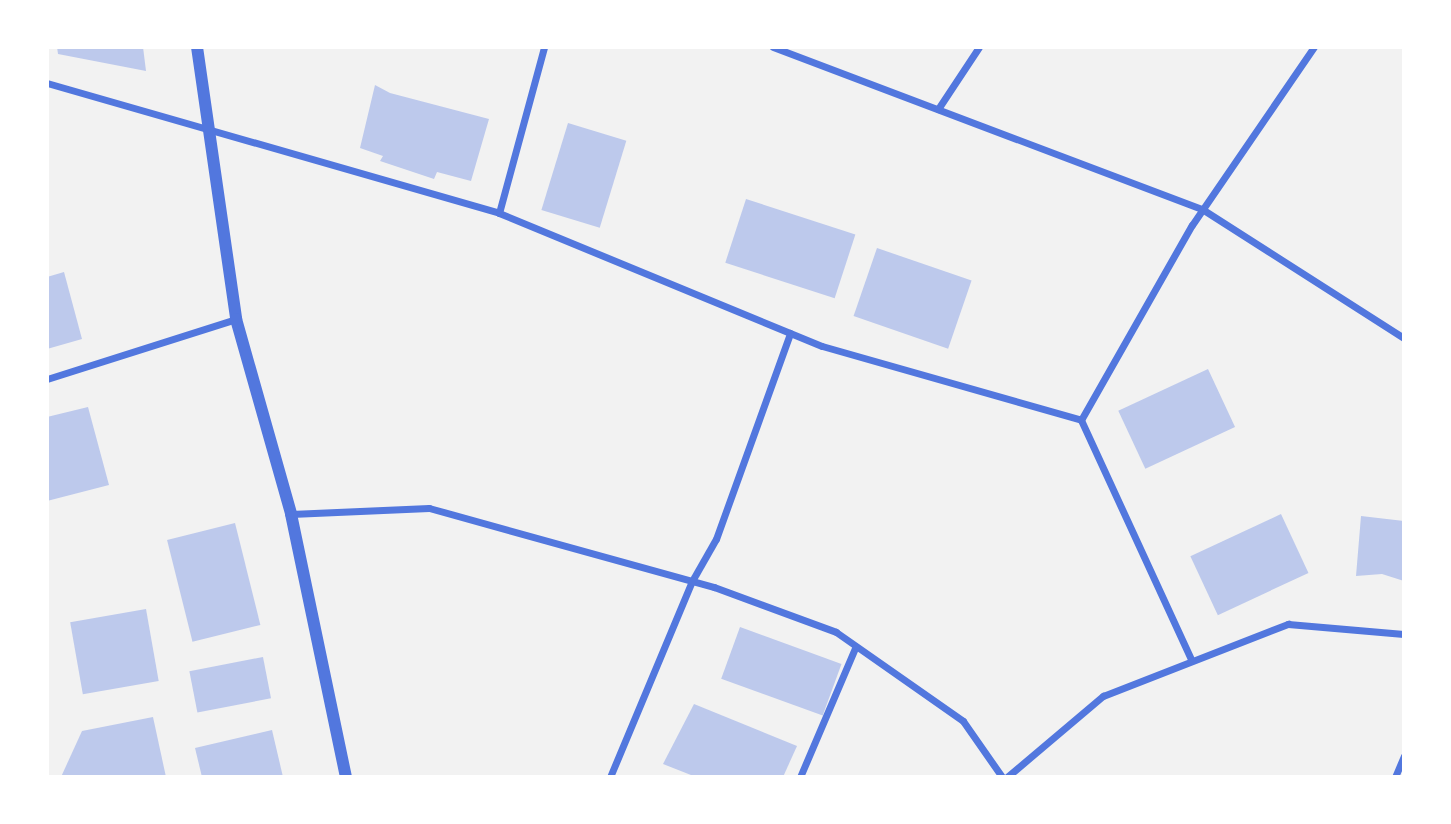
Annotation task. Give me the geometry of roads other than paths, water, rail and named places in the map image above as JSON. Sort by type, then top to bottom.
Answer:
[{"type":"street","points":[[197,47],[236,318],[291,514],[346,777]]},
{"type":"street","points":[[499,213],[544,47]]},
{"type":"street","points":[[773,47],[1202,209],[1404,338]]},
{"type":"street","points":[[938,109],[979,47]]},
{"type":"street","points":[[1081,420],[1202,209],[1314,47]]},
{"type":"street","points":[[47,83],[209,132],[499,213],[822,346],[1081,420],[1192,662]]},
{"type":"street","points":[[47,379],[236,318]]},
{"type":"street","points":[[610,777],[692,581],[716,539],[790,333]]},
{"type":"street","points":[[291,514],[429,508],[692,581],[836,632],[963,720],[1004,777],[1103,696],[1288,624],[1404,634]]},
{"type":"street","points":[[800,777],[856,646]]},
{"type":"street","points":[[1395,777],[1404,756]]}]
